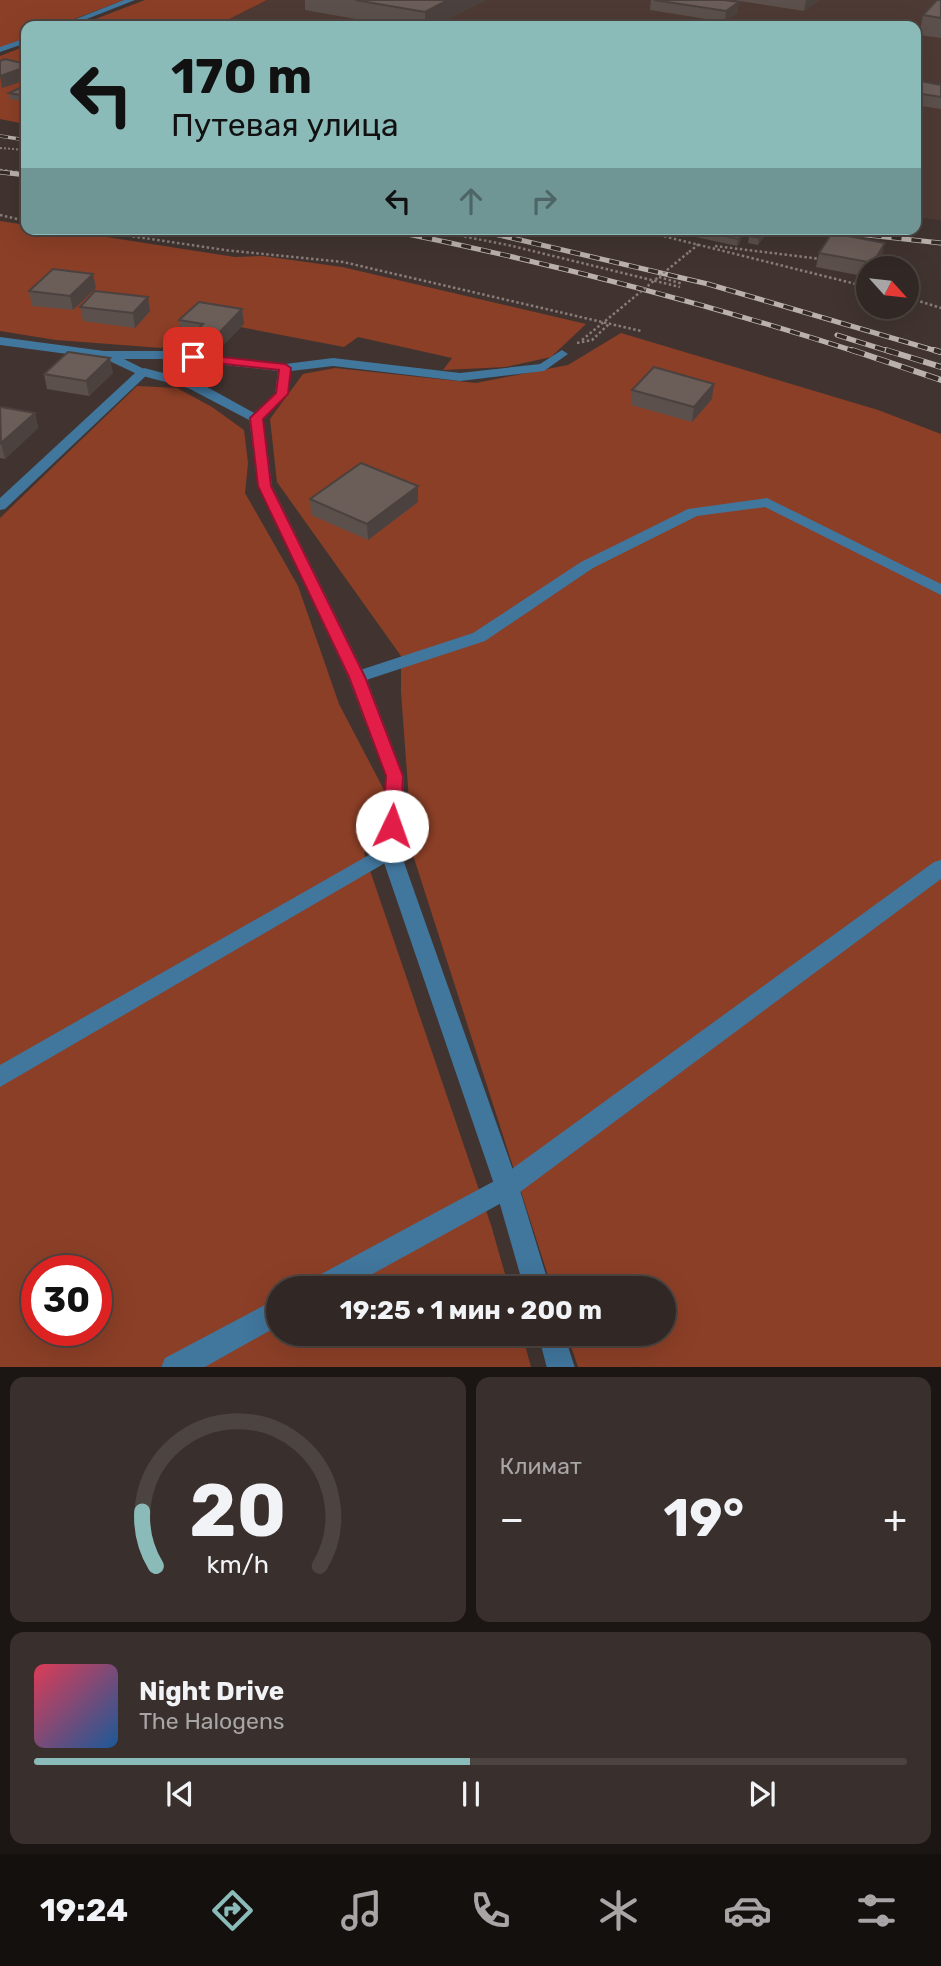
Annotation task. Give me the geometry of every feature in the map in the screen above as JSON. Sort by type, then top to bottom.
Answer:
[{"type":"street","points":[[75,21],[131,0]]},
{"type":"street","points":[[0,50],[21,42]]},
{"type":"street","points":[[0,44],[10,46]]},
{"type":"street","points":[[0,341],[104,355],[170,355],[285,368],[333,362],[460,377],[544,367],[562,354]]},
{"type":"street","points":[[104,355],[144,372],[194,385],[256,418]]},
{"type":"street","points":[[256,418],[282,394],[285,368]]},
{"type":"street","points":[[0,506],[144,372]]},
{"type":"street","points":[[256,418],[265,486],[357,677],[394,776],[390,851],[507,1187],[533,1276]]},
{"type":"street","points":[[357,677],[479,637],[587,565],[693,512],[767,502],[941,590]]},
{"type":"street","points":[[0,1077],[390,851]]},
{"type":"street","points":[[343,1276],[507,1187],[941,868]]},
{"type":"street","points":[[175,1367],[266,1318]]},
{"type":"street","points":[[555,1346],[561,1367]]},
{"type":"path","points":[[0,148],[21,150]]},
{"type":"path","points":[[0,170],[21,172]]},
{"type":"path","points":[[0,215],[21,220]]},
{"type":"path","points":[[124,235],[225,250],[343,262],[641,331]]},
{"type":"path","points":[[456,235],[682,285],[659,277]]},
{"type":"path","points":[[660,235],[856,284]]},
{"type":"path","points":[[609,324],[592,340],[582,340],[698,244]]},
{"type":"path","points":[[698,244],[821,259]]},
{"type":"path","points":[[919,301],[941,308]]},
{"type":"shaded area","points":[[0,0],[124,0],[69,21],[21,21],[21,40],[0,48]]},
{"type":"shaded area","points":[[145,0],[267,0],[226,21],[90,21]]},
{"type":"shaded area","points":[[268,0],[941,0],[941,220],[921,218],[921,21],[227,21]]},
{"type":"shaded area","points":[[21,48],[21,123],[0,119],[0,56]]},
{"type":"shaded area","points":[[0,221],[21,224],[21,235],[94,235],[235,257],[263,256],[342,267],[586,324],[551,357],[506,367],[443,370],[452,358],[358,337],[344,347],[188,317],[162,348],[56,340],[0,331]]},
{"type":"shaded area","points":[[621,333],[878,410],[941,434],[941,1367],[578,1367],[571,1346],[676,1346],[676,1276],[548,1276],[413,855],[401,692],[401,656],[277,482],[270,419],[303,374],[335,368],[476,383],[568,365]]},
{"type":"shaded area","points":[[137,386],[177,388],[212,407],[244,430],[248,463],[245,493],[298,586],[339,704],[384,790],[364,853],[491,1225],[506,1276],[266,1276],[266,1346],[525,1346],[531,1367],[0,1367],[0,518]]},
{"type":"building","points":[[355,0],[448,0],[425,12]]},
{"type":"building","points":[[654,0],[724,0],[739,2],[726,11]]},
{"type":"building","points":[[937,0],[941,0],[941,18],[923,15]]},
{"type":"building","points":[[5,59],[21,63],[21,69],[0,76],[0,61]]},
{"type":"building","points":[[921,81],[941,85],[941,97],[921,94]]},
{"type":"building","points":[[21,87],[21,95],[9,93]]},
{"type":"building","points":[[720,235],[741,236],[738,239]]},
{"type":"building","points":[[831,235],[885,243],[877,256],[856,256],[856,260],[819,253]]},
{"type":"building","points":[[53,269],[93,274],[70,296],[29,291]]},
{"type":"building","points":[[95,291],[148,297],[133,313],[80,307]]},
{"type":"building","points":[[199,302],[242,309],[217,335],[196,331],[203,324],[179,320]]},
{"type":"building","points":[[68,352],[110,358],[86,381],[44,374]]},
{"type":"building","points":[[654,367],[714,384],[694,407],[632,390]]},
{"type":"building","points":[[0,408],[35,413],[1,443]]},
{"type":"building","points":[[361,463],[418,486],[367,524],[310,499]]},
{"type":"railway","points":[[0,136],[21,139]]},
{"type":"railway","points":[[0,172],[21,174]]},
{"type":"railway","points":[[411,235],[622,284],[857,352]]},
{"type":"railway","points":[[499,235],[708,284],[940,352]]},
{"type":"railway","points":[[867,235],[941,243]]},
{"type":"railway","points":[[837,335],[891,352]]},
{"type":"railway","points":[[852,350],[941,380]]},
{"type":"railway","points":[[886,350],[941,367]]},
{"type":"railway","points":[[934,350],[941,352]]},
{"type":"route","points":[[193,357],[285,368],[282,394],[256,418],[265,486],[357,677],[394,776],[392,826]]}]
